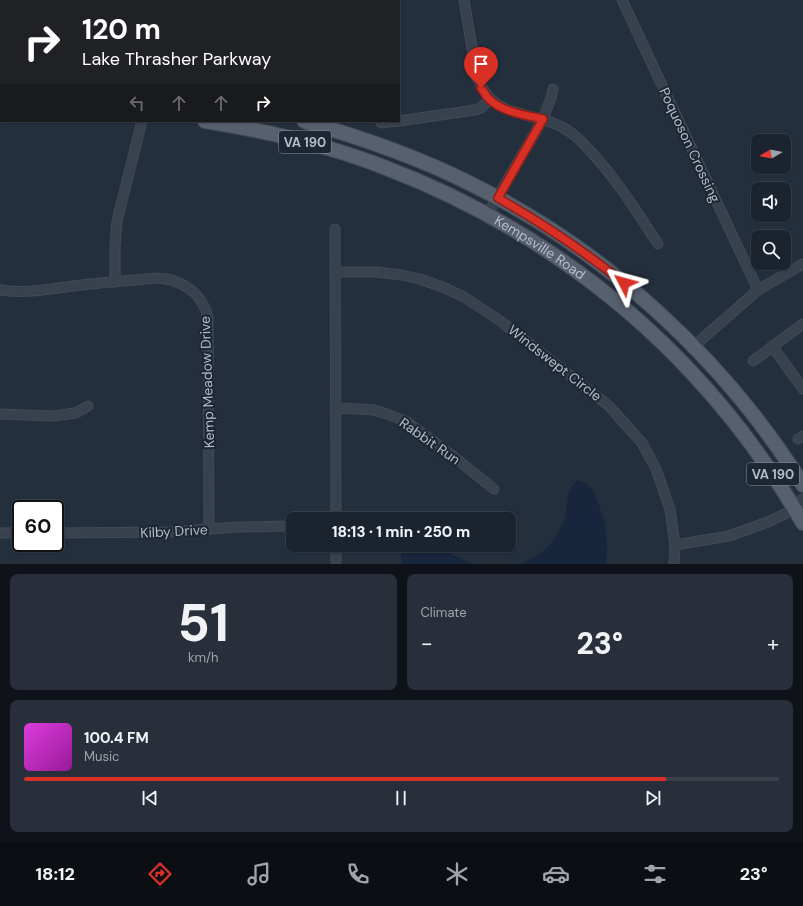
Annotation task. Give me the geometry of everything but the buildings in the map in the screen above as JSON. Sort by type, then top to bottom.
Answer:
[{"type":"main road","name":"Kempsville Road","points":[[210,122],[296,139],[356,157],[386,168],[443,192],[487,215],[525,237],[578,272],[649,330],[694,375],[735,423],[772,473],[800,506],[803,523]]},
{"type":"main road","name":"Kempsville Road","points":[[307,122],[349,134],[408,156],[465,181],[498,198],[560,236],[605,268],[660,314],[694,346],[736,392],[756,417],[803,485]]},
{"type":"street","points":[[464,0],[477,78],[481,88],[490,99],[502,107],[518,114],[543,119],[575,134],[606,168],[658,244]]},
{"type":"street","name":"Poquoson Crossing","points":[[622,0],[758,290]]},
{"type":"street","points":[[487,215],[543,119],[551,98],[552,89]]},
{"type":"street","points":[[400,121],[475,110],[481,108],[490,99]]},
{"type":"street","points":[[115,282],[117,221],[142,122]]},
{"type":"street","points":[[381,123],[390,122]]},
{"type":"street","points":[[335,229],[336,512]]},
{"type":"street","points":[[694,346],[758,290],[803,264]]},
{"type":"street","name":"Windswept Circle","points":[[335,272],[375,272],[402,275],[445,288],[464,297],[499,320],[609,406],[642,443],[656,469],[670,509],[675,545],[674,564]]},
{"type":"street","name":"Kemp Meadow Drive","points":[[0,290],[24,292],[162,278],[188,287],[196,295],[206,311],[208,318],[209,530]]},
{"type":"street","points":[[753,361],[803,324]]},
{"type":"street","points":[[772,346],[803,389]]},
{"type":"street","points":[[0,414],[53,416],[76,412],[88,406]]},
{"type":"street","name":"Rabbit Run","points":[[336,408],[374,410],[407,422],[494,489]]},
{"type":"street","points":[[675,545],[729,536],[768,522],[800,506]]},
{"type":"street","name":"Kilby Drive","points":[[64,533],[138,533],[286,526]]},
{"type":"street","points":[[0,533],[12,533]]},
{"type":"street","points":[[336,552],[336,564]]},
{"type":"water","points":[[577,480],[587,484],[594,492],[605,522],[607,549],[606,564],[517,564],[528,561],[537,556],[552,541],[563,523],[569,492]]},
{"type":"water","points":[[401,552],[450,552],[455,556],[473,564],[402,564]]},
{"type":"route","points":[[481,88],[490,99],[502,107],[518,114],[543,119],[498,198],[560,236],[624,283]]}]
